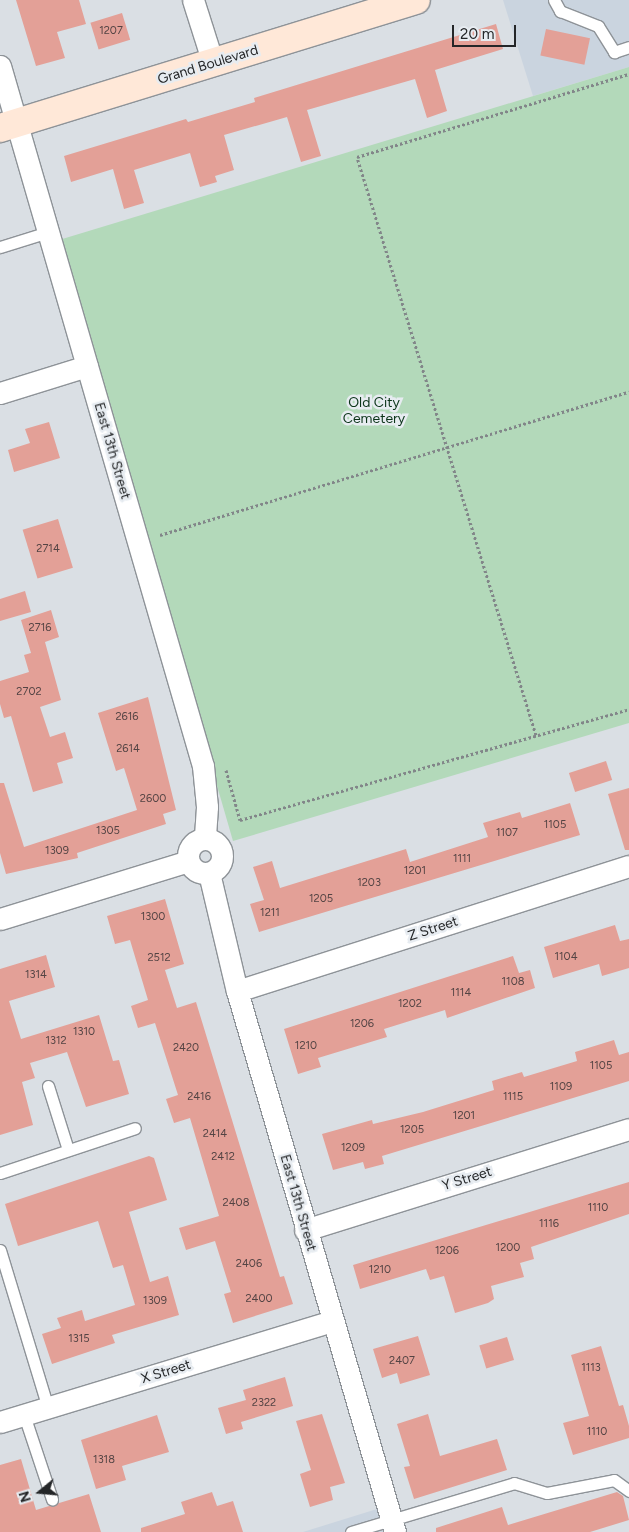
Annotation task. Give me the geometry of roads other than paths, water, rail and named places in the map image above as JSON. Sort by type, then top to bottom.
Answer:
[{"type":"main road","name":"Grand Boulevard","points":[[8,126],[213,64],[402,2]]},
{"type":"street","points":[[193,0],[213,64]]},
{"type":"street","name":"East 13th Street","points":[[0,66],[8,126],[48,232],[203,766],[207,807],[205,839]]},
{"type":"street","points":[[0,393],[87,366]]},
{"type":"street","points":[[205,839],[216,843],[222,854],[220,865],[208,873],[197,872],[188,861],[191,846],[205,839]]},
{"type":"street","points":[[0,919],[188,861]]},
{"type":"street","name":"Z Street","points":[[236,991],[629,866]]},
{"type":"street","name":"East 13th Street","points":[[208,873],[236,991],[393,1525]]},
{"type":"street","name":"Y Street","points":[[305,1230],[629,1129]]},
{"type":"street","name":"X Street","points":[[0,1422],[332,1321]]},
{"type":"lane","points":[[554,0],[560,11],[598,26],[614,52],[629,47]]},
{"type":"lane","points":[[0,247],[48,232]]},
{"type":"lane","points":[[48,1086],[68,1150]]},
{"type":"lane","points":[[0,1173],[135,1128]]},
{"type":"lane","points":[[0,1250],[48,1408]]},
{"type":"lane","points":[[24,1415],[52,1500]]},
{"type":"lane","points":[[351,1532],[393,1525],[514,1483],[547,1493],[614,1480],[629,1491]]},
{"type":"park label","name":"Old City Cemetery","points":[[374,412]]}]
